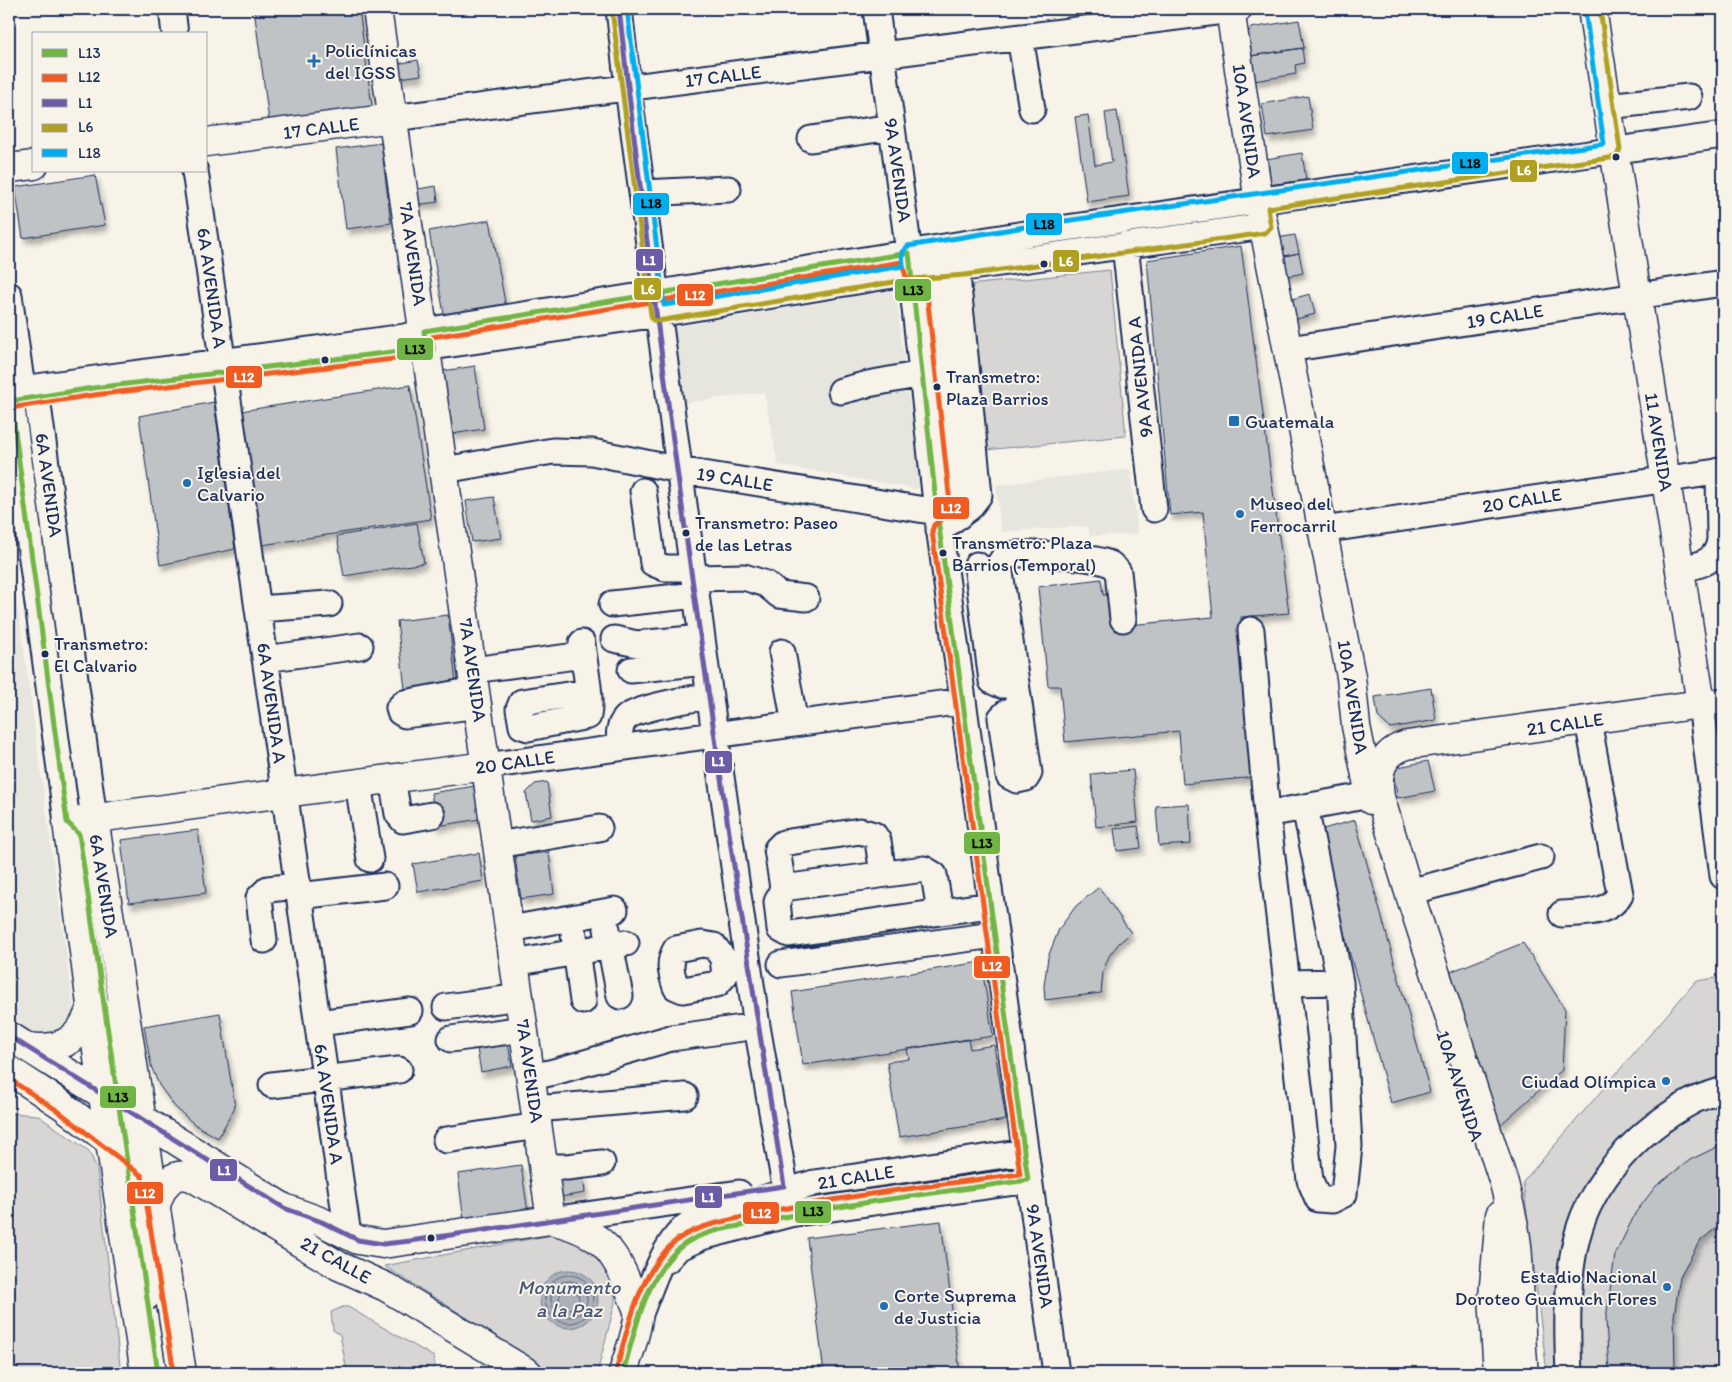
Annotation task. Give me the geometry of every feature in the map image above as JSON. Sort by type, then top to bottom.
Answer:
[{"type":"main road","name":"7A AVENIDA","points":[[377,9],[551,1220]]},
{"type":"main road","name":"10A AVENIDA","points":[[1233,9],[1260,150],[1262,214],[1351,677],[1356,726],[1370,795],[1401,906],[1499,1204],[1498,1253],[1493,1297],[1498,1373]]},
{"type":"main road","name":"11 AVENIDA","points":[[1592,9],[1679,569],[1712,703]]},
{"type":"main road","name":"17 CALLE","points":[[208,142],[394,118]]},
{"type":"main road","points":[[9,168],[32,165]]},
{"type":"main road","points":[[1351,677],[1370,722],[1378,733],[1390,741],[1407,745]]},
{"type":"main road","name":"21 CALLE","points":[[1407,745],[1712,703]]},
{"type":"main road","name":"10A AVENIDA","points":[[1407,745],[1389,754],[1383,766],[1379,784],[1380,797],[1504,1183],[1514,1225],[1518,1258],[1520,1342],[1524,1373]]},
{"type":"main road","name":"20 CALLE","points":[[67,822],[486,766]]},
{"type":"main road","name":"6A AVENIDA","points":[[94,819],[121,1107],[119,1149],[145,1373]]},
{"type":"main road","name":"6A AVENIDA","points":[[67,822],[92,1003],[121,1107],[149,1172],[182,1373]]},
{"type":"main road","points":[[19,1042],[42,1049],[54,1047],[75,1037],[88,1018],[92,1003]]},
{"type":"main road","name":"21 CALLE","points":[[19,1042],[284,1208],[322,1222],[358,1240],[383,1244],[551,1220]]},
{"type":"main road","points":[[10,1074],[62,1105],[149,1172]]},
{"type":"main road","name":"21 CALLE","points":[[155,1208],[164,1184],[175,1176],[187,1175],[339,1266],[386,1287],[528,1373]]},
{"type":"main road","points":[[284,1208],[338,1245],[386,1287]]},
{"type":"main road","points":[[551,1220],[582,1229],[605,1245],[618,1262],[639,1316],[623,1373]]},
{"type":"main road","points":[[605,1373],[630,1290]]},
{"type":"street","points":[[172,9],[175,32]]},
{"type":"street","points":[[619,9],[715,735],[757,1026],[786,1198]]},
{"type":"street","name":"9A AVENIDA","points":[[876,9],[892,127],[918,268],[922,374],[945,519],[964,705],[994,935],[1056,1373]]},
{"type":"street","name":"17 CALLE","points":[[394,118],[1233,9]]},
{"type":"street","points":[[1020,37],[1032,109]]},
{"type":"street","points":[[1607,106],[1690,97]]},
{"type":"street","points":[[811,139],[892,127]]},
{"type":"street","points":[[17,404],[223,366],[425,340],[657,304],[918,268],[964,268],[1125,245],[1262,214],[1613,150],[1723,135]]},
{"type":"street","name":"6A AVENIDA A","points":[[195,172],[348,1235]]},
{"type":"street","points":[[642,193],[728,189]]},
{"type":"street","points":[[918,268],[1038,232],[1262,214]]},
{"type":"street","name":"9A AVENIDA A","points":[[1125,245],[1154,509]]},
{"type":"street","points":[[918,268],[945,519]]},
{"type":"street","name":"19 CALLE","points":[[1288,349],[1723,283]]},
{"type":"street","name":"6A AVENIDA","points":[[9,295],[17,404],[94,819]]},
{"type":"street","points":[[841,391],[922,374]]},
{"type":"street","name":"6A AVENIDA","points":[[17,404],[14,452],[67,822]]},
{"type":"street","name":"19 CALLE","points":[[444,470],[554,450],[592,452],[945,519]]},
{"type":"street","points":[[1679,569],[1694,567],[1710,559],[1719,551],[1722,539],[1721,471]]},
{"type":"street","name":"20 CALLE","points":[[1322,530],[1721,471]]},
{"type":"street","points":[[643,491],[653,563],[694,580]]},
{"type":"street","points":[[1017,698],[999,565],[1007,556],[1031,554],[1072,557],[1109,564],[1118,572],[1123,619]]},
{"type":"street","points":[[977,565],[992,681],[1001,685],[1017,698]]},
{"type":"street","points":[[612,604],[694,580],[744,577],[766,584],[779,595],[806,598]]},
{"type":"street","points":[[258,609],[329,604]]},
{"type":"street","points":[[1251,630],[1267,814],[1310,1180],[1318,1199],[1332,1200],[1344,1194],[1349,1146],[1340,982],[1305,807]]},
{"type":"street","points":[[614,639],[637,644],[704,650]]},
{"type":"street","points":[[265,659],[360,646]]},
{"type":"street","points":[[475,688],[582,649],[587,692]]},
{"type":"street","points":[[631,670],[704,650]]},
{"type":"street","points":[[782,652],[795,724]]},
{"type":"street","points":[[620,747],[619,731],[628,716],[644,709],[710,696]]},
{"type":"street","name":"20 CALLE","points":[[486,766],[795,724],[1017,698]]},
{"type":"street","name":"11 AVENIDA","points":[[1712,703],[1723,876]]},
{"type":"street","points":[[1562,914],[1608,908],[1620,894],[1588,721]]},
{"type":"street","points":[[392,778],[398,814],[403,820],[432,815]]},
{"type":"street","points":[[358,783],[370,859]]},
{"type":"street","points":[[1267,814],[1370,795]]},
{"type":"street","points":[[67,822],[79,834],[121,1107]]},
{"type":"street","points":[[498,845],[599,828]]},
{"type":"street","points":[[884,874],[878,841],[874,834],[860,831],[783,843],[778,849],[783,888],[777,902],[780,929],[783,933],[789,934],[990,904]]},
{"type":"street","points":[[1409,892],[1541,857]]},
{"type":"street","points":[[783,888],[924,869],[934,875],[940,911]]},
{"type":"street","points":[[264,940],[259,898],[268,889],[299,891],[385,886]]},
{"type":"street","points":[[510,929],[610,911],[618,945],[620,996]]},
{"type":"street","points":[[572,918],[583,1001]]},
{"type":"street","points":[[780,964],[994,935]]},
{"type":"street","points":[[515,963],[618,945]]},
{"type":"street","points":[[722,958],[747,957]]},
{"type":"street","points":[[1287,983],[1340,982]]},
{"type":"street","points":[[446,1007],[520,997]]},
{"type":"street","points":[[319,1030],[410,1011]]},
{"type":"street","points":[[531,1077],[671,1038],[757,1026]]},
{"type":"street","points":[[452,1039],[524,1029]]},
{"type":"street","points":[[319,1030],[380,1030]]},
{"type":"street","points":[[272,1085],[399,1070]]},
{"type":"street","points":[[1569,1373],[1567,1335],[1577,1237],[1596,1189],[1620,1159],[1654,1126],[1692,1101],[1723,1090]]},
{"type":"street","points":[[446,1140],[537,1118],[685,1096]]},
{"type":"street","points":[[119,1149],[158,1373]]},
{"type":"street","name":"21 CALLE","points":[[639,1316],[673,1238],[683,1226],[733,1207],[786,1198],[814,1182],[1025,1152]]},
{"type":"street","points":[[544,1166],[567,1167],[602,1163]]},
{"type":"street","name":"21 CALLE","points":[[551,1220],[786,1198],[1028,1180]]},
{"type":"shaded area","points":[[1110,270],[1126,436],[985,450],[968,285]]},
{"type":"shaded area","points":[[891,291],[896,296],[920,485],[917,489],[778,465],[764,392],[685,403],[673,331],[674,327]]},
{"type":"shaded area","points":[[1130,469],[1138,534],[1090,536],[1087,526],[1001,532],[996,485]]},
{"type":"shaded area","points":[[14,579],[74,1011],[56,1035],[24,1031],[9,1020],[9,580]]},
{"type":"shaded area","name":"Ciudad Olímpica","points":[[1723,977],[1723,1373],[1547,1373],[1523,1182],[1696,981]]},
{"type":"shaded area","points":[[9,1113],[37,1115],[89,1151],[97,1169],[121,1373],[9,1373]]},
{"type":"shaded area","points":[[557,1234],[597,1249],[615,1287],[615,1303],[597,1373],[551,1373],[504,1341],[384,1266]]},
{"type":"shaded area","points":[[348,1307],[434,1357],[435,1366],[430,1373],[346,1373],[340,1335],[333,1330],[331,1312]]},
{"type":"water","name":"Monumento a la Paz","points":[[563,1270],[575,1270],[590,1278],[598,1293],[598,1305],[590,1320],[575,1328],[563,1328],[548,1320],[540,1305],[540,1293],[548,1278]]},
{"type":"building","name":"Policlínicas del IGSS","points":[[254,9],[359,9],[373,114],[270,128]]},
{"type":"building","points":[[1299,20],[1304,48],[1250,56],[1247,34],[1251,28]]},
{"type":"building","points":[[1302,48],[1304,63],[1295,65],[1296,74],[1254,81],[1250,56]]},
{"type":"building","points":[[418,60],[421,75],[393,79],[391,65]]},
{"type":"building","points":[[1308,96],[1313,130],[1267,137],[1262,104]]},
{"type":"building","points":[[1117,111],[1129,196],[1087,202],[1075,117],[1088,115],[1095,165],[1112,162],[1105,113]]},
{"type":"building","points":[[381,143],[391,223],[346,229],[336,149]]},
{"type":"building","points":[[1302,153],[1306,180],[1269,185],[1266,159]]},
{"type":"building","points":[[95,175],[105,225],[23,238],[15,187]]},
{"type":"building","points":[[436,186],[438,202],[415,205],[412,190]]},
{"type":"building","points":[[490,220],[506,308],[445,319],[429,231]]},
{"type":"building","points":[[1295,235],[1299,253],[1280,257],[1277,238]]},
{"type":"building","name":"Museo del Ferrocarril","points":[[1241,246],[1289,613],[1241,617],[1256,777],[1183,784],[1179,731],[1065,742],[1060,686],[1048,686],[1038,587],[1101,579],[1103,595],[1116,594],[1119,626],[1213,617],[1203,512],[1170,515],[1147,260]]},
{"type":"building","points":[[1299,253],[1303,273],[1284,277],[1280,257]]},
{"type":"building","points":[[1310,294],[1315,314],[1293,320],[1288,300]]},
{"type":"building","points":[[475,366],[484,429],[452,434],[443,371]]},
{"type":"building","points":[[410,385],[431,519],[249,547],[228,413]]},
{"type":"building","name":"Iglesia del Calvario","points":[[214,402],[235,549],[160,565],[139,416]]},
{"type":"building","points":[[494,497],[501,538],[472,542],[466,501]]},
{"type":"building","points":[[417,523],[424,563],[344,576],[337,536]]},
{"type":"building","points":[[448,615],[456,683],[405,689],[397,621]]},
{"type":"building","points":[[1431,688],[1436,720],[1390,728],[1378,717],[1375,697]]},
{"type":"building","points":[[1428,761],[1435,791],[1398,798],[1393,773],[1398,767]]},
{"type":"building","points":[[1133,770],[1138,822],[1096,827],[1091,774]]},
{"type":"building","points":[[547,782],[552,816],[531,820],[526,793],[535,784]]},
{"type":"building","points":[[475,786],[480,819],[437,826],[431,793]]},
{"type":"building","points":[[1189,804],[1191,844],[1159,846],[1156,806]]},
{"type":"building","points":[[1355,820],[1430,1092],[1391,1103],[1316,831]]},
{"type":"building","points":[[1138,826],[1141,848],[1117,851],[1114,829]]},
{"type":"building","points":[[198,830],[206,893],[129,903],[121,840]]},
{"type":"building","points":[[549,852],[554,894],[521,899],[515,856]]},
{"type":"building","points":[[479,853],[483,881],[418,892],[413,864]]},
{"type":"building","points":[[1099,887],[1131,933],[1119,943],[1109,956],[1103,971],[1101,993],[1045,1000],[1044,986],[1048,957],[1059,929],[1076,906]]},
{"type":"building","points":[[1523,943],[1565,1009],[1562,1070],[1500,1125],[1450,972]]},
{"type":"building","points":[[981,962],[993,1036],[803,1065],[792,992]]},
{"type":"building","points":[[220,1013],[235,1107],[218,1138],[194,1124],[175,1107],[159,1085],[151,1066],[144,1026]]},
{"type":"building","points":[[968,1039],[970,1049],[994,1045],[1006,1120],[899,1137],[887,1062],[909,1059],[907,1049]]},
{"type":"building","points":[[508,1044],[512,1066],[481,1072],[477,1049]]},
{"type":"building","name":"Estadio Nacional Doroteo Guamuch Flores","points":[[1723,1144],[1723,1222],[1699,1242],[1680,1276],[1674,1316],[1675,1373],[1609,1373],[1606,1319],[1615,1255],[1636,1212],[1656,1186],[1690,1160]]},
{"type":"building","points":[[521,1165],[528,1212],[464,1221],[458,1174]]},
{"type":"building","points":[[583,1176],[585,1193],[560,1197],[557,1180]]},
{"type":"building","name":"Corte Suprema de Justicia","points":[[941,1221],[960,1373],[824,1373],[807,1238]]},
{"type":"transit line","name":"L1","points":[[9,1036],[284,1208],[322,1222],[358,1240],[383,1244],[410,1241],[784,1186],[738,892],[674,451],[619,9]]},
{"type":"transit line","name":"L18","points":[[627,9],[664,305],[903,266],[902,252],[908,246],[1037,225],[1604,144],[1585,10]]},
{"type":"transit line","name":"L6","points":[[612,10],[651,315],[653,320],[658,321],[912,279],[965,275],[1265,233],[1271,227],[1268,208],[1616,157],[1620,149],[1600,9]]},
{"type":"transit line","name":"L13","points":[[158,1373],[79,834],[67,822],[11,401],[93,388],[426,348],[424,331],[909,253],[937,512],[1028,1180],[823,1210],[725,1229],[694,1238],[677,1250],[656,1277],[642,1307],[623,1373]]},
{"type":"transit line","name":"L12","points":[[10,408],[94,395],[427,355],[433,350],[432,337],[902,262],[906,277],[926,285],[951,512],[934,525],[932,531],[1020,1174],[819,1202],[721,1222],[690,1232],[672,1244],[660,1257],[643,1287],[630,1320],[616,1371]]},
{"type":"transit line","name":"L12","points":[[9,1079],[58,1111],[142,1176],[174,1373]]},
{"type":"place","name":"Policlínicas del IGSS","points":[[314,61]]},
{"type":"place","name":"Transmetro: Plaza Barrios","points":[[937,387]]},
{"type":"place","name":"Guatemala","points":[[1234,421]]},
{"type":"place","name":"Iglesia del Calvario","points":[[187,483]]},
{"type":"place","name":"Museo del Ferrocarril","points":[[1240,514]]},
{"type":"place","name":"Transmetro: Paseo de las Letras","points":[[686,533]]},
{"type":"place","name":"Transmetro: Plaza Barrios (Temporal)","points":[[943,553]]},
{"type":"place","name":"Transmetro: El Calvario","points":[[45,654]]},
{"type":"place","name":"Ciudad Olímpica","points":[[1666,1081]]},
{"type":"place","name":"Estadio Nacional Doroteo Guamuch Flores","points":[[1667,1287]]},
{"type":"place","name":"Corte Suprema de Justicia","points":[[884,1306]]}]
